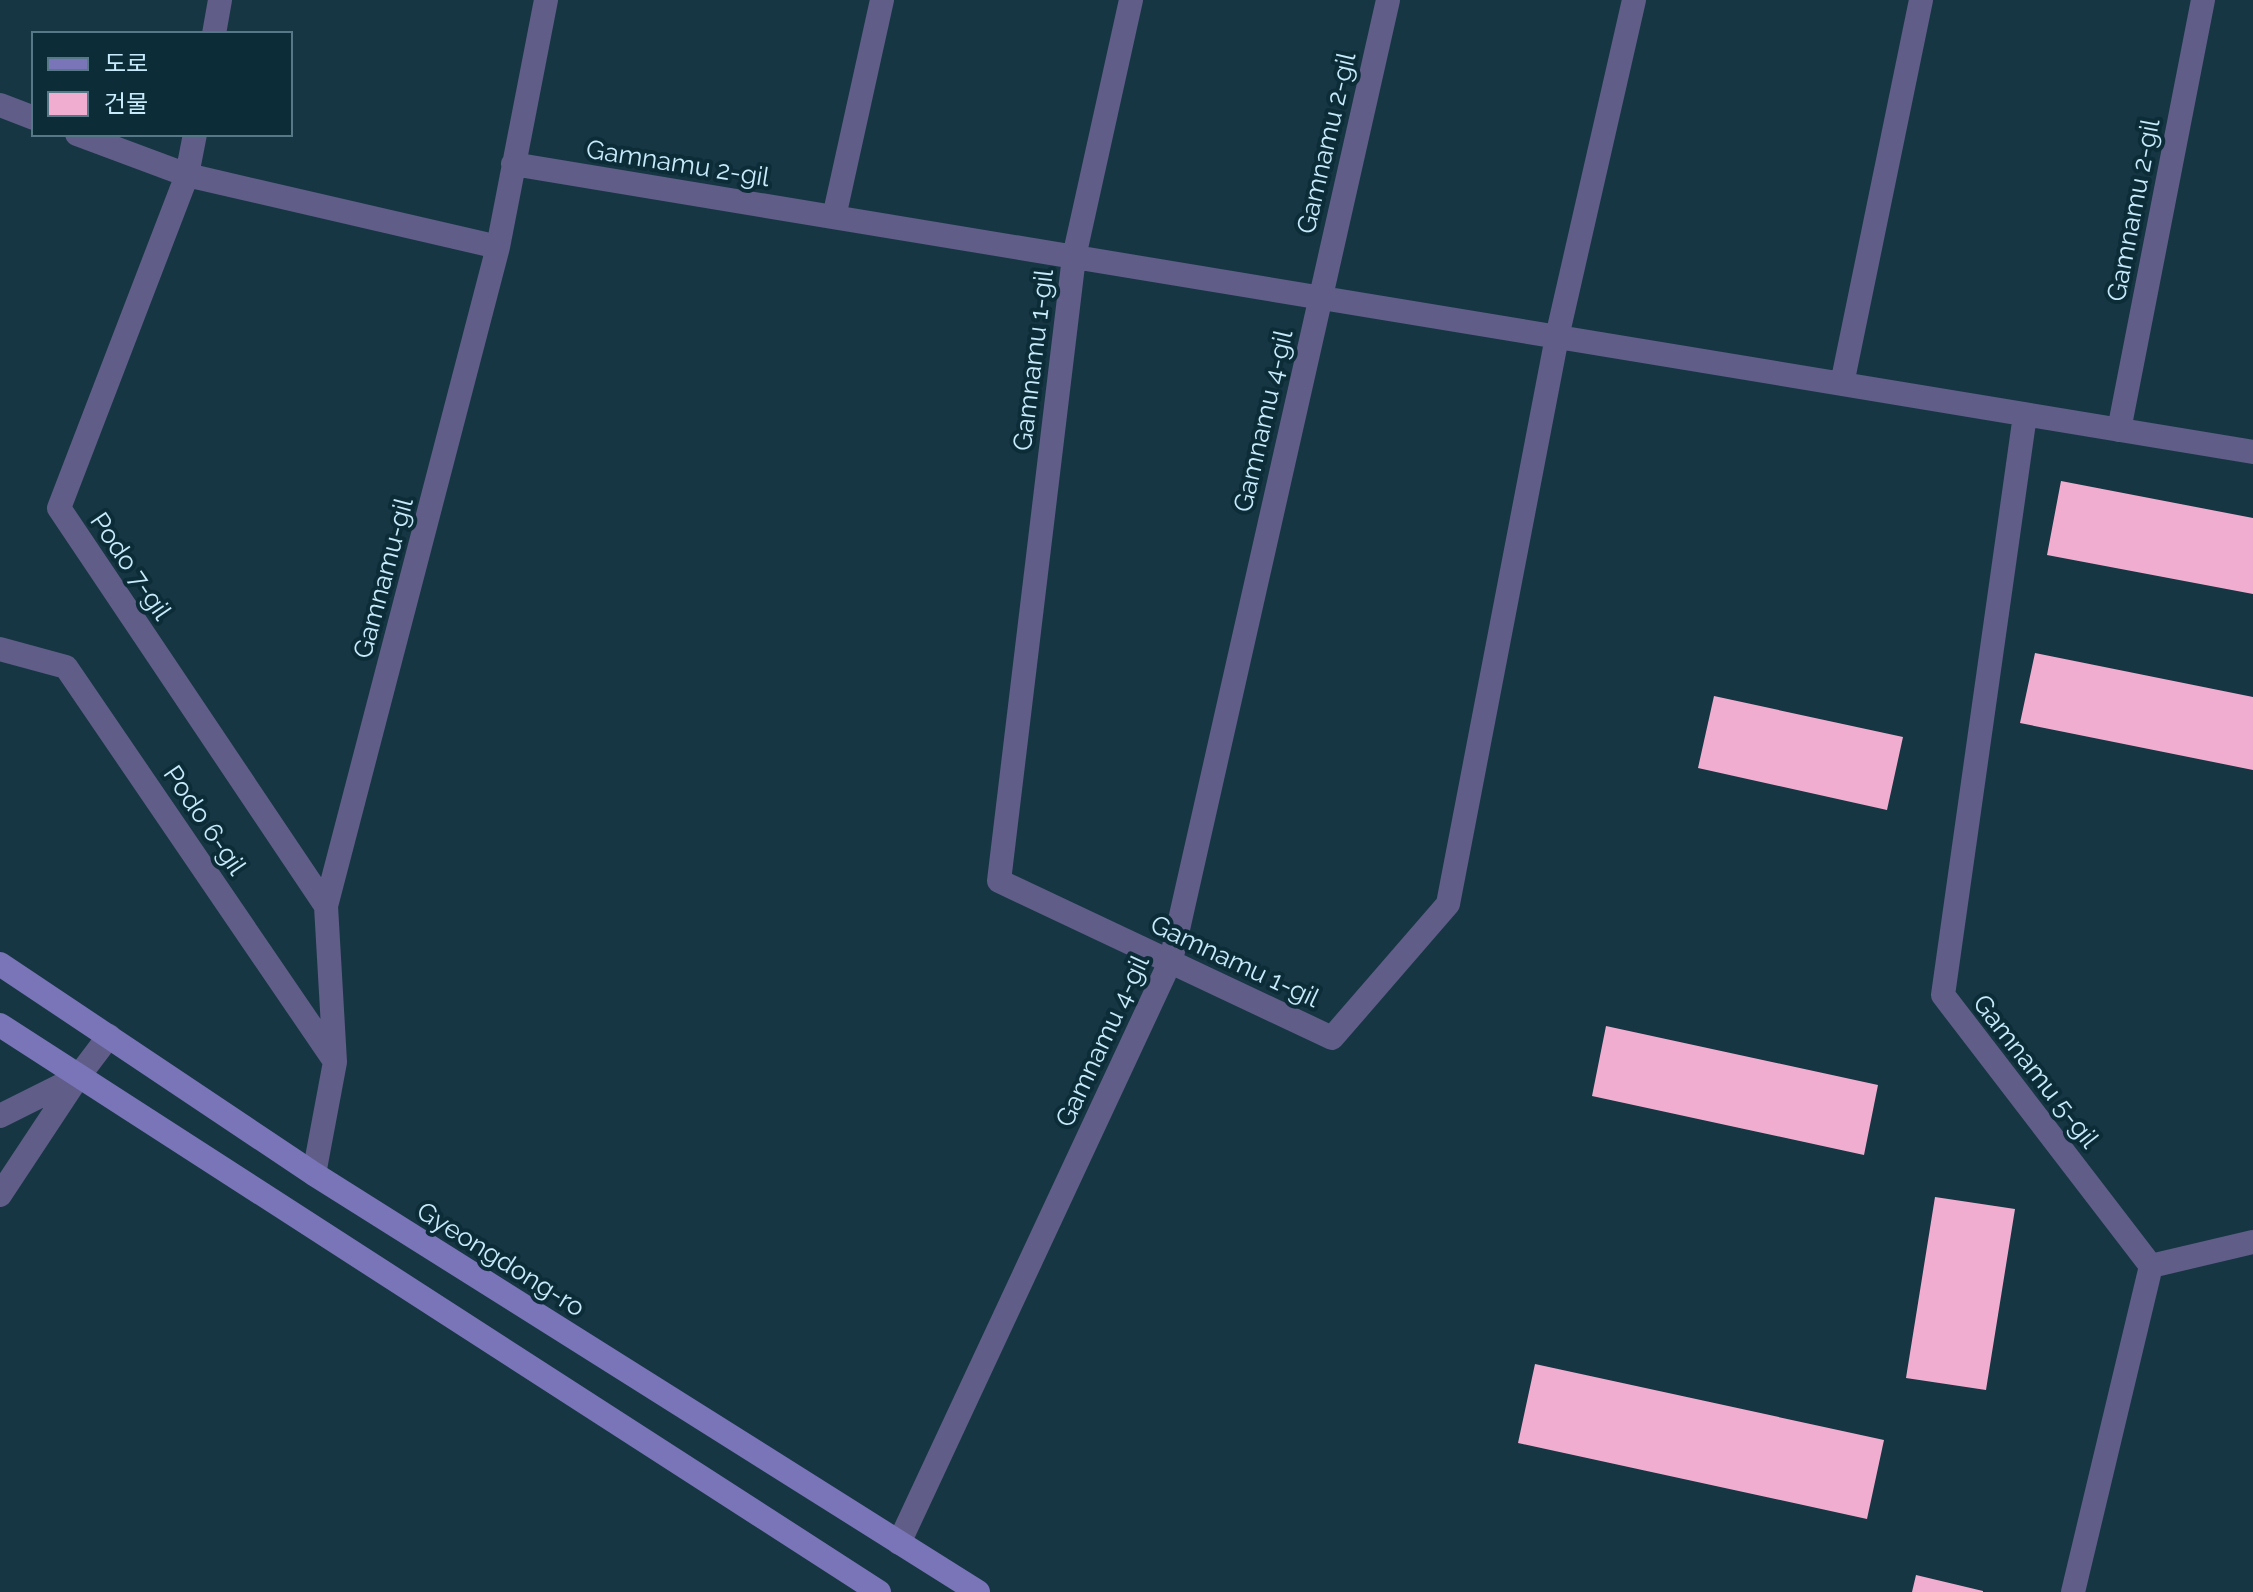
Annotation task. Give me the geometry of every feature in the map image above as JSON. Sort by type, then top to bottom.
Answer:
[{"type":"street","points":[[214,32],[220,0]]},
{"type":"street","name":"Gamnamu-gil","points":[[314,1174],[335,1062],[326,906],[498,247],[546,0]]},
{"type":"street","points":[[834,217],[882,0]]},
{"type":"street","points":[[1074,257],[1131,0]]},
{"type":"street","name":"Gamnamu 2-gil","points":[[1319,298],[1388,0]]},
{"type":"street","points":[[1557,337],[1634,0]]},
{"type":"street","points":[[1842,384],[1921,0]]},
{"type":"street","name":"Gamnamu 2-gil","points":[[2119,430],[2203,0]]},
{"type":"street","points":[[0,105],[32,117]]},
{"type":"street","points":[[82,136],[187,175],[498,247]]},
{"type":"street","name":"Podo 7-gil","points":[[195,136],[187,175],[59,508],[326,906]]},
{"type":"street","name":"Gamnamu 2-gil","points":[[513,164],[2253,452]]},
{"type":"street","name":"Gamnamu 1-gil","points":[[1074,257],[999,881],[1332,1038],[1448,904],[1557,337]]},
{"type":"street","name":"Gamnamu 4-gil","points":[[899,1543],[1171,960],[1319,298]]},
{"type":"street","name":"Gamnamu 5-gil","points":[[2025,415],[1943,995],[2151,1266]]},
{"type":"street","name":"Podo 6-gil","points":[[0,649],[66,667],[335,1062]]},
{"type":"street","name":"Gyeongdong-ro","points":[[0,964],[314,1174],[978,1592]]},
{"type":"street","points":[[0,1025],[879,1592]]},
{"type":"street","points":[[0,1195],[109,1036]]},
{"type":"street","points":[[0,1116],[78,1077]]},
{"type":"street","points":[[2073,1592],[2151,1266],[2253,1242]]},
{"type":"building","points":[[2061,481],[2253,518],[2253,594],[2047,555]]},
{"type":"building","points":[[2035,653],[2253,697],[2253,770],[2020,723]]},
{"type":"building","points":[[1714,696],[1903,737],[1887,810],[1698,768]]},
{"type":"building","points":[[1606,1026],[1878,1085],[1864,1155],[1592,1096]]},
{"type":"building","points":[[1935,1197],[2015,1209],[1986,1390],[1906,1378]]},
{"type":"building","points":[[1535,1364],[1884,1440],[1867,1519],[1518,1443]]},
{"type":"building","points":[[1916,1575],[1983,1591],[1983,1592],[1912,1592]]}]
